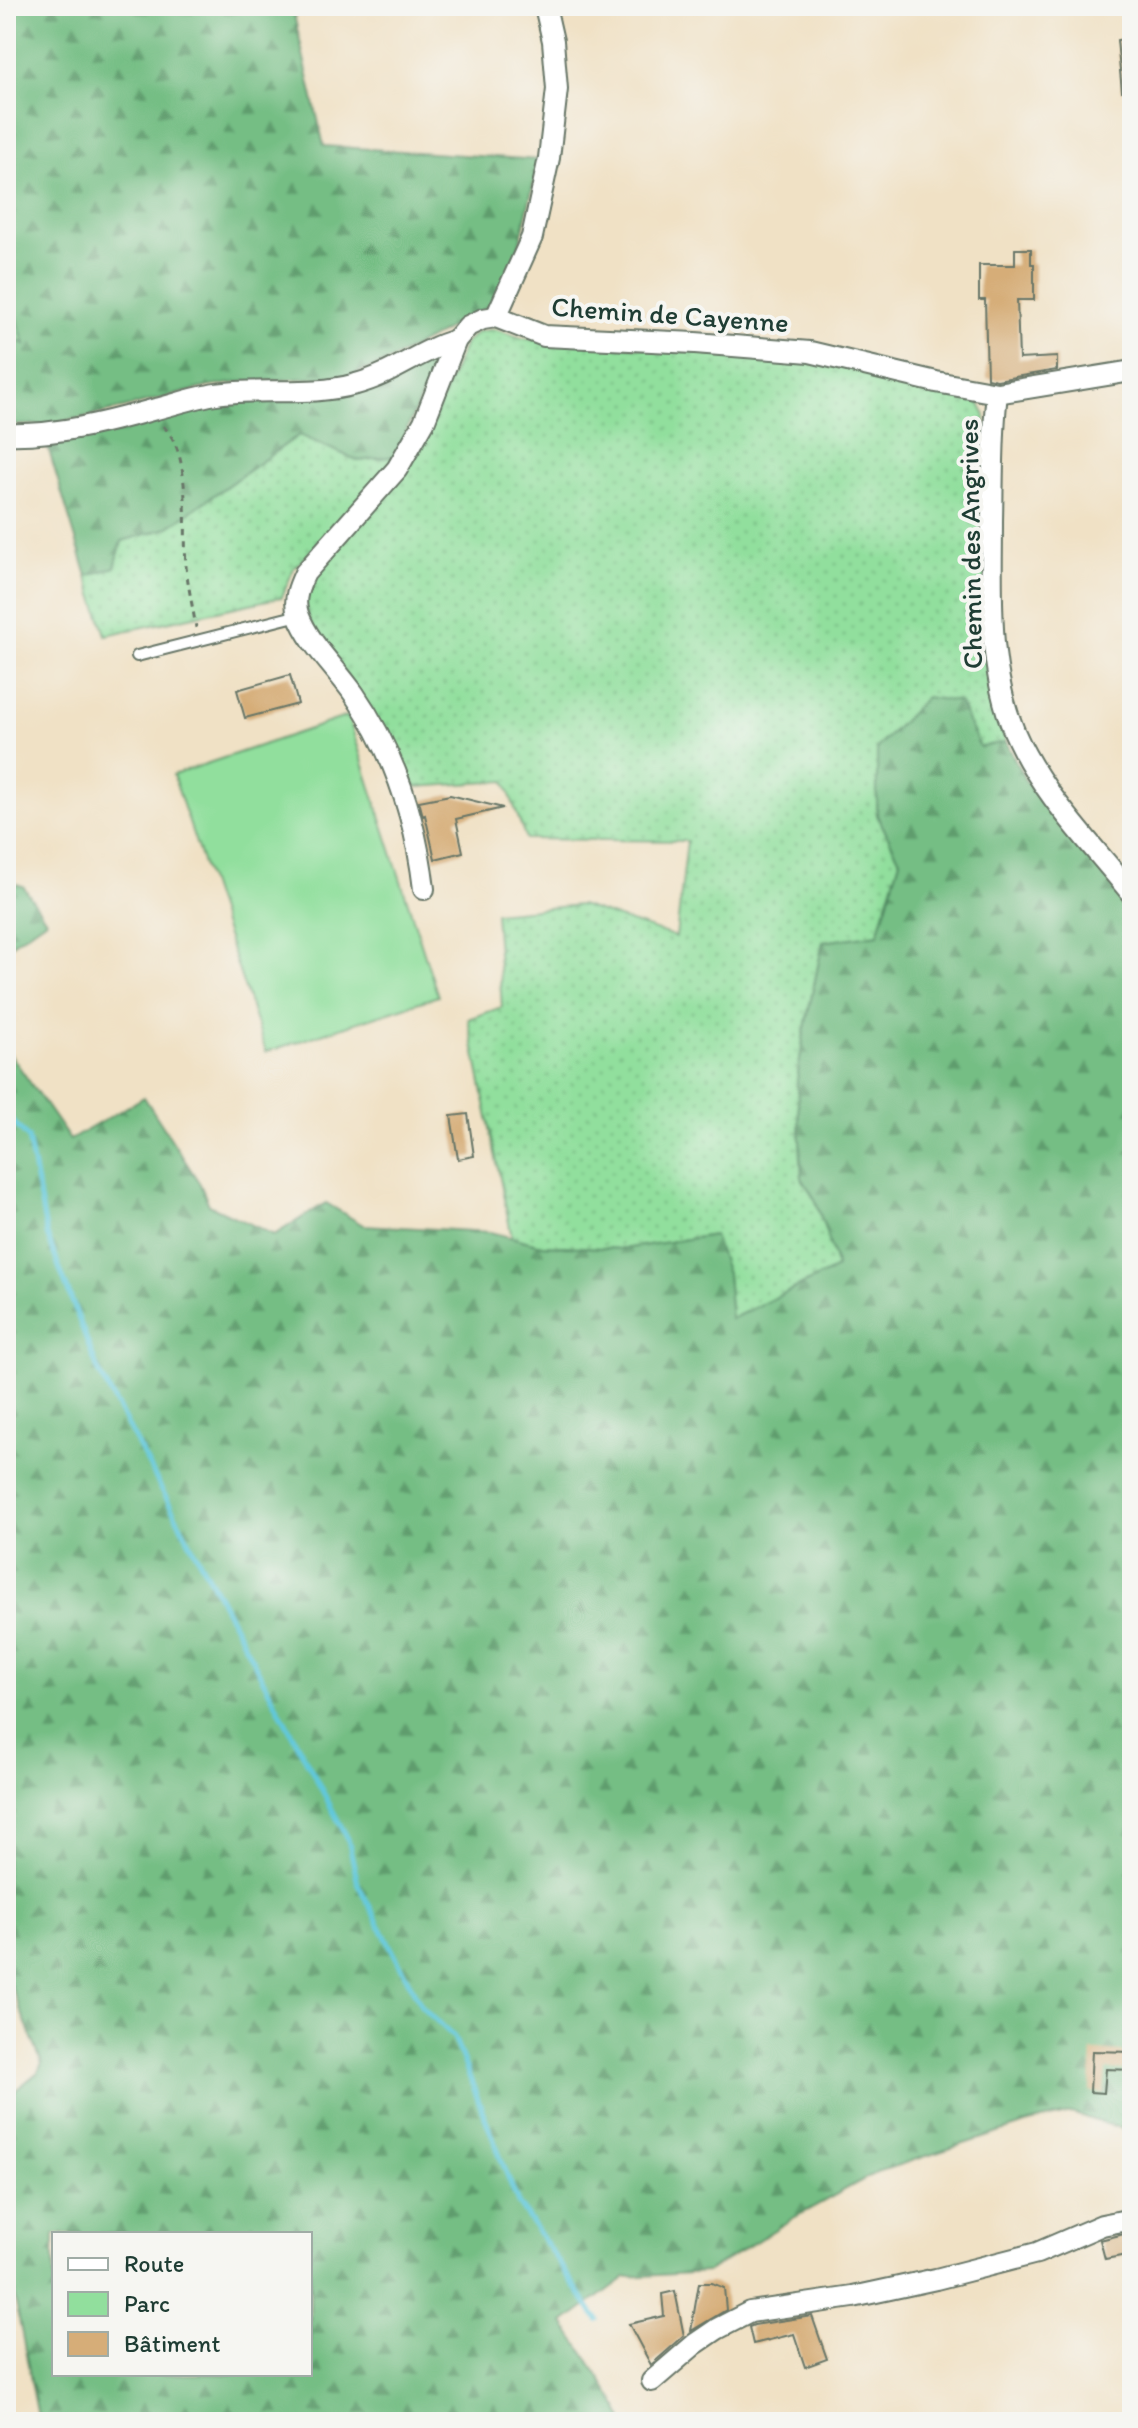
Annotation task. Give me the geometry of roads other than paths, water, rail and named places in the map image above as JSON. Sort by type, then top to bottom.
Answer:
[{"type":"street","points":[[424,889],[415,829],[405,795],[366,713],[311,638],[299,615],[296,604],[298,587],[305,573],[397,469],[424,422],[456,340],[468,326],[496,317],[532,237],[549,158],[557,89],[553,41],[545,6]]},
{"type":"street","name":"Chemin de Cayenne","points":[[496,317],[544,336],[810,352],[997,393],[1132,371]]},
{"type":"street","points":[[6,434],[53,432],[213,394],[352,385],[382,376],[435,346],[456,340]]},
{"type":"street","name":"Chemin des Angrives","points":[[997,393],[993,441],[993,627],[996,664],[1004,699],[1014,732],[1042,781],[1132,894]]},
{"type":"street","points":[[652,2381],[706,2337],[750,2312],[853,2297],[936,2279],[1037,2253],[1102,2225],[1132,2219]]},
{"type":"lane","points":[[137,656],[299,615]]},
{"type":"waterway","points":[[6,1114],[28,1138],[47,1235],[98,1370],[348,1839],[358,1884],[422,2007],[454,2037],[518,2203],[598,2320]]}]
